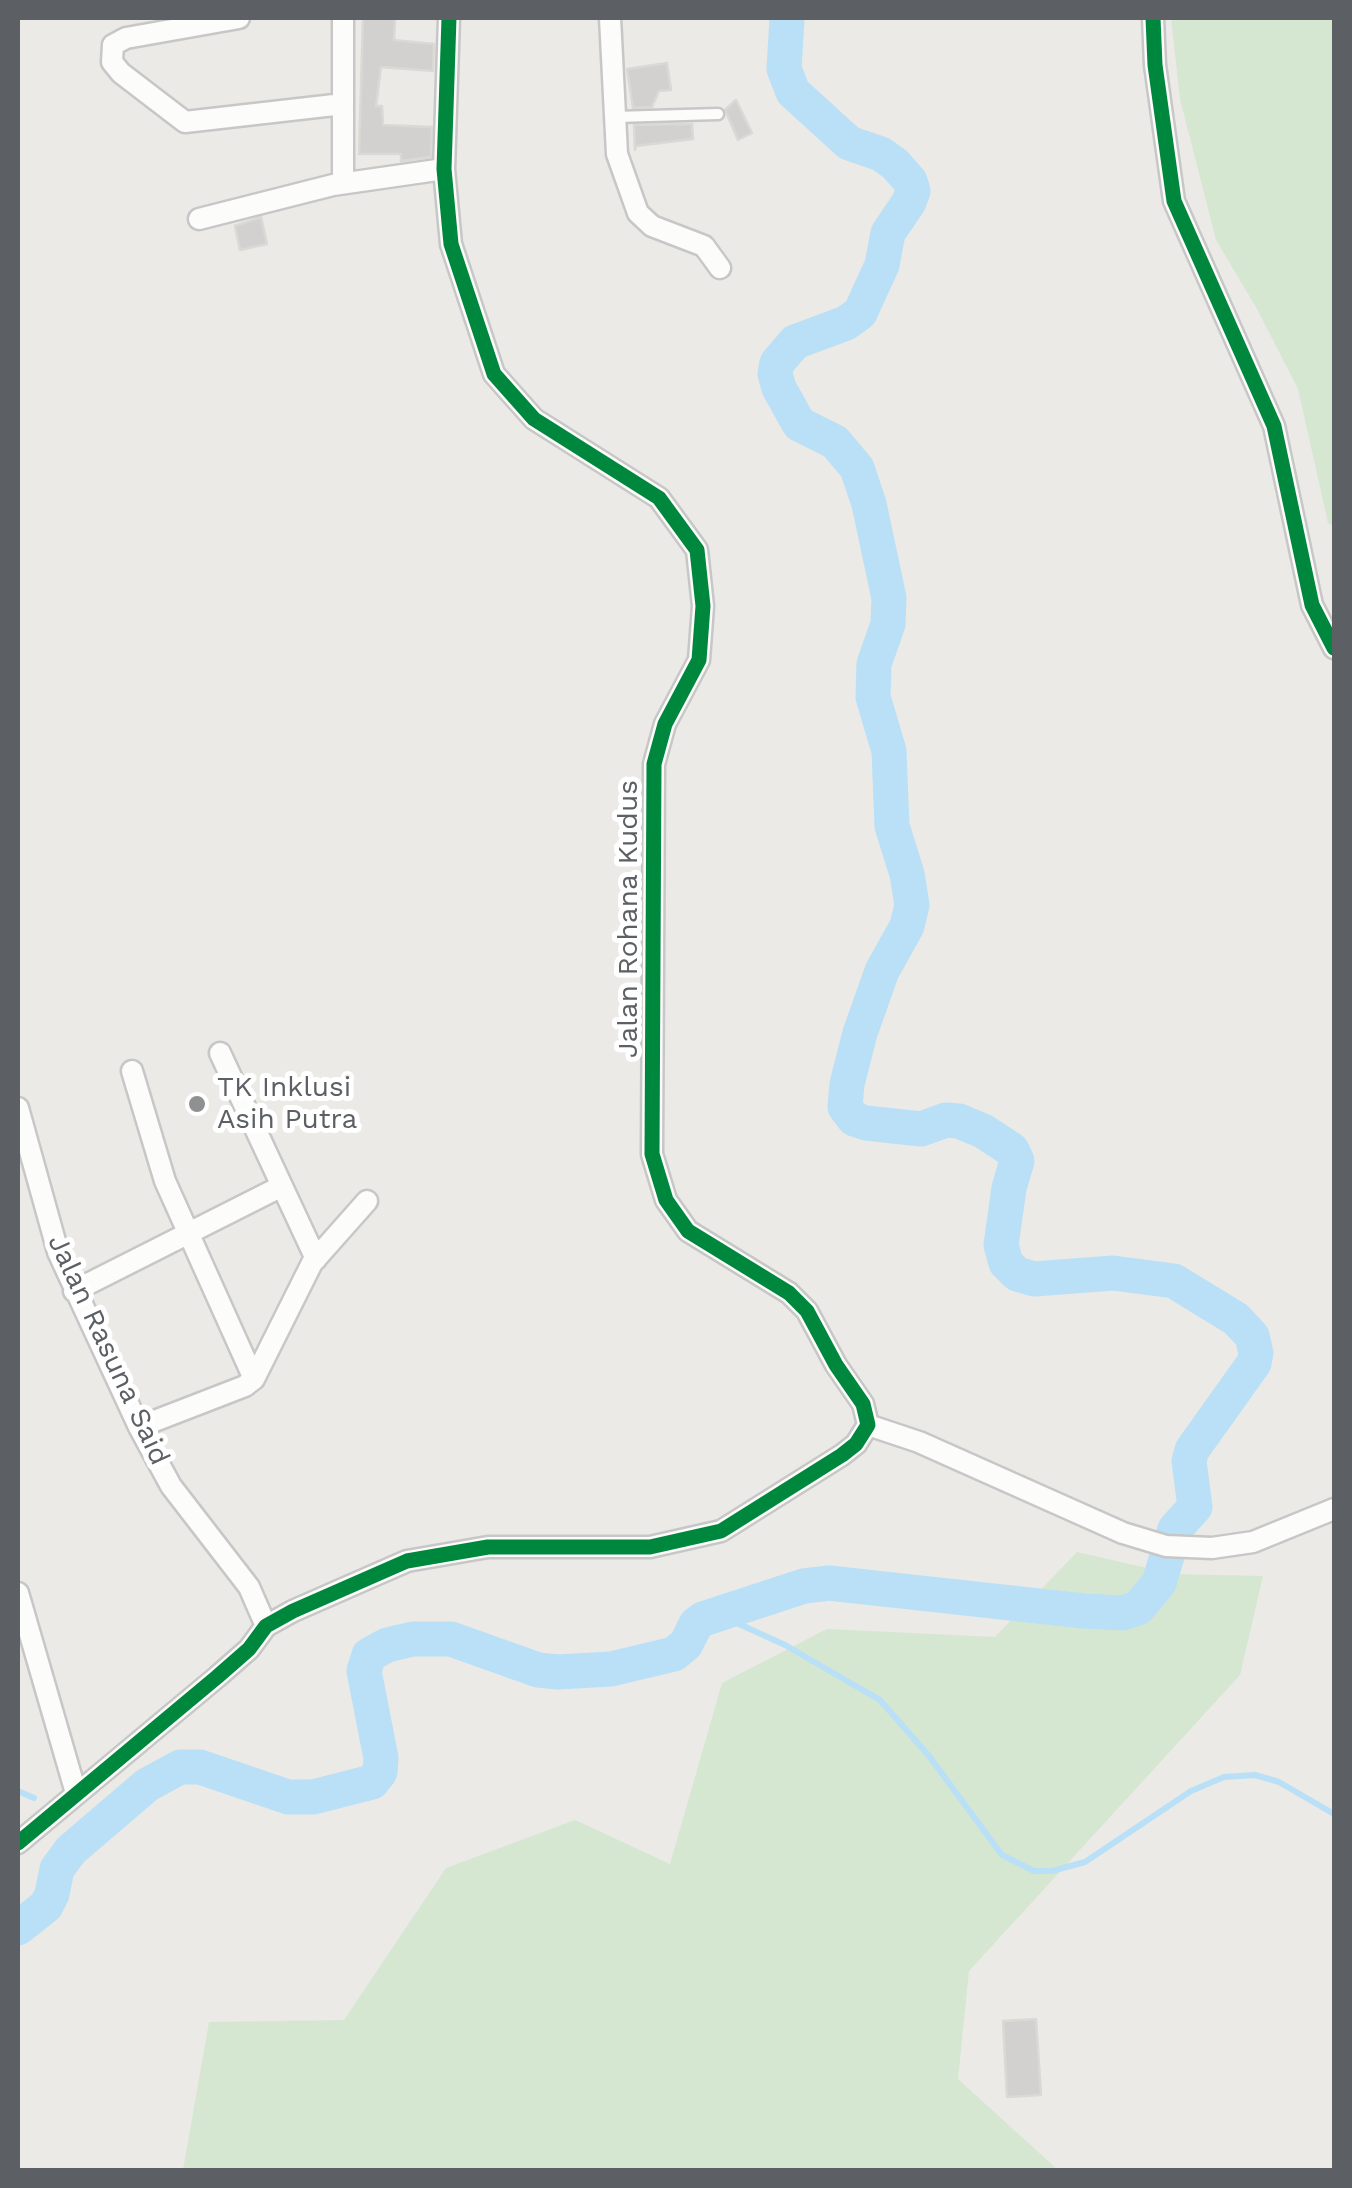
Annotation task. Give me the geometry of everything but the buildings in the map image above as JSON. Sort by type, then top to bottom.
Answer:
[{"type":"street","points":[[239,18],[126,38],[113,45],[112,62],[186,122],[343,104]]},
{"type":"street","points":[[342,183],[343,18]]},
{"type":"street","name":"Jalan Rohana Kudus","points":[[449,18],[444,169],[451,244],[494,374],[534,419],[659,498],[696,550],[703,606],[699,660],[665,724],[654,764],[652,1154],[666,1200],[688,1230],[789,1293],[807,1311],[863,1404],[868,1425]]},
{"type":"street","points":[[610,18],[617,154],[638,212],[652,226],[704,246],[720,268]]},
{"type":"street","points":[[1152,18],[1174,201],[1274,426],[1312,605],[1334,648]]},
{"type":"street","points":[[198,218],[342,183],[444,169]]},
{"type":"street","points":[[220,1053],[316,1259]]},
{"type":"street","points":[[132,1070],[165,1181],[254,1379]]},
{"type":"street","name":"Jalan Rasuna Said","points":[[18,1108],[58,1252],[139,1427],[171,1486],[249,1587],[266,1626]]},
{"type":"street","points":[[74,1291],[282,1186]]},
{"type":"street","points":[[139,1427],[254,1379],[316,1259],[367,1201]]},
{"type":"street","points":[[18,1843],[217,1678],[266,1626],[293,1611],[407,1562],[488,1548],[650,1548],[721,1531],[856,1444],[868,1425],[919,1442],[1124,1533],[1166,1546],[1212,1548],[1253,1542],[1334,1509]]},
{"type":"street","points":[[18,1594],[76,1793]]},
{"type":"lane","points":[[614,117],[718,114]]},
{"type":"green space","points":[[1171,18],[1334,18],[1334,526],[1328,523],[1298,389],[1216,240],[1180,99]]},
{"type":"green space","points":[[1077,1552],[1173,1574],[1263,1576],[1240,1675],[969,1971],[958,2079],[1058,2170],[183,2170],[209,2022],[344,2020],[446,1868],[575,1820],[670,1864],[722,1683],[827,1629],[995,1637]]},
{"type":"waterway","points":[[18,1928],[46,1906],[57,1869],[71,1850],[147,1785],[180,1767],[200,1767],[288,1797],[313,1797],[372,1782],[380,1772],[381,1758],[364,1671],[369,1655],[387,1645],[413,1639],[451,1639],[538,1670],[611,1669],[674,1654],[703,1619],[804,1586],[829,1583],[1084,1611],[1123,1613],[1138,1608],[1159,1583],[1175,1529],[1195,1507],[1189,1461],[1192,1450],[1254,1363],[1252,1336],[1236,1319],[1174,1281],[1113,1273],[1034,1279],[1017,1274],[1006,1263],[1001,1245],[1017,1161],[1012,1150],[983,1131],[946,1120],[921,1129],[866,1123],[854,1119],[845,1107],[860,1033],[882,971],[907,926],[912,905],[892,826],[889,751],[873,697],[874,664],[888,624],[889,598],[869,504],[857,468],[835,442],[799,424],[775,374],[777,363],[795,342],[846,323],[860,313],[882,265],[888,233],[913,191],[910,181],[895,164],[881,154],[849,143],[793,92],[784,69],[787,18]]},
{"type":"waterway","points":[[717,1614],[785,1645],[880,1700],[929,1756],[1002,1855],[1034,1871],[1052,1871],[1085,1862],[1191,1791],[1224,1777],[1255,1775],[1279,1782],[1334,1814]]},
{"type":"waterway","points":[[18,1791],[34,1798]]},
{"type":"cycle path","points":[[18,1843],[217,1677],[249,1649],[266,1626],[293,1611],[407,1561],[488,1547],[650,1547],[721,1531],[842,1455],[856,1444],[868,1425],[863,1404],[836,1365],[807,1311],[789,1293],[688,1231],[666,1200],[652,1154],[654,764],[665,724],[699,660],[703,606],[697,550],[659,498],[534,419],[494,374],[451,244],[444,169],[449,18]]},
{"type":"cycle path","points":[[1153,18],[1155,65],[1174,201],[1274,426],[1312,605],[1334,648]]},
{"type":"place","name":"TK Inklusi Asih Putra","points":[[197,1104]]}]
